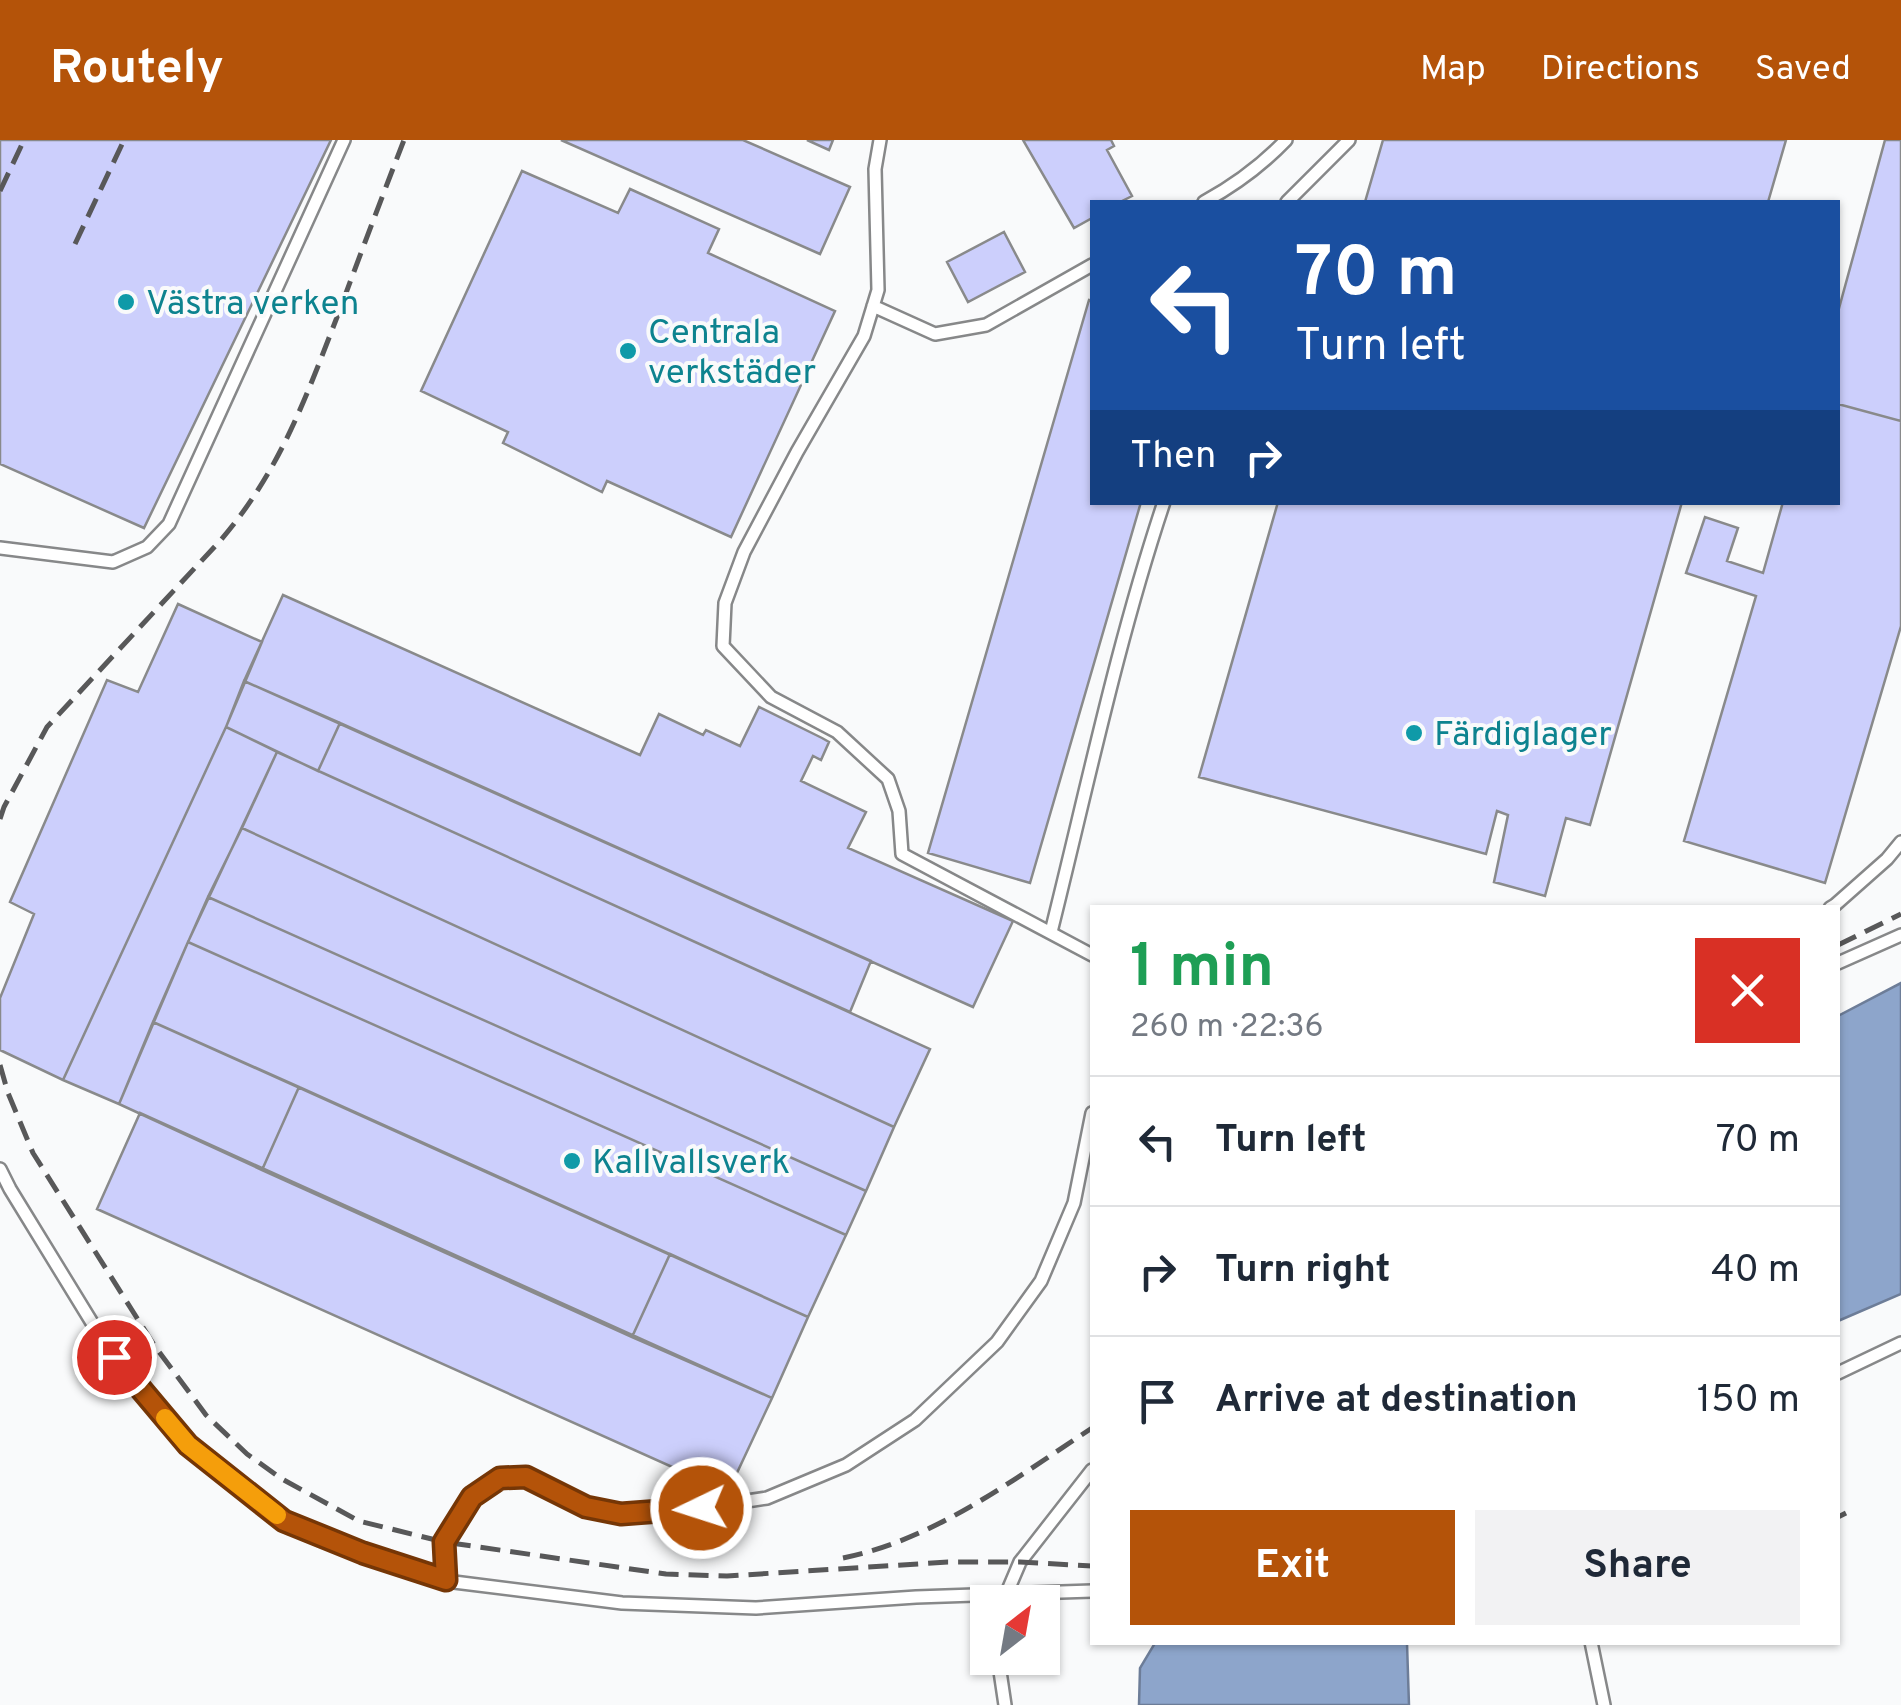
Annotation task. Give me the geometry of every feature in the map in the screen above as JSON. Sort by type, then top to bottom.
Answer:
[{"type":"lane","points":[[0,548],[113,562],[147,547],[169,524],[344,140]]},
{"type":"lane","points":[[880,140],[875,169],[878,290],[864,336],[744,552],[725,603],[723,646],[771,696],[837,732],[888,779],[900,811],[902,854],[1090,954]]},
{"type":"lane","points":[[1208,200],[1266,160],[1286,140]]},
{"type":"lane","points":[[1290,200],[1349,140]]},
{"type":"lane","points":[[873,306],[934,334],[986,325],[1090,266]]},
{"type":"lane","points":[[1051,932],[1119,648],[1163,505]]},
{"type":"lane","points":[[1835,905],[1901,842]]},
{"type":"lane","points":[[1840,963],[1901,935]]},
{"type":"lane","points":[[446,1580],[444,1542],[472,1497],[500,1478],[526,1477],[586,1507],[621,1514],[701,1508],[767,1498],[846,1465],[915,1420],[997,1342],[1041,1281],[1074,1203],[1090,1122]]},
{"type":"lane","points":[[0,1169],[114,1357],[188,1445],[284,1521],[363,1553],[446,1580],[622,1603],[756,1608],[916,1596],[970,1597]]},
{"type":"lane","points":[[1840,1372],[1901,1343]]},
{"type":"lane","points":[[1010,1585],[1020,1562],[1090,1473]]},
{"type":"lane","points":[[1060,1594],[1090,1592]]},
{"type":"lane","points":[[1592,1645],[1604,1705]]},
{"type":"lane","points":[[1001,1675],[1005,1705]]},
{"type":"water","points":[[1901,983],[1901,1294],[1840,1320],[1840,1015]]},
{"type":"water","points":[[1154,1645],[1407,1645],[1409,1705],[1139,1705],[1140,1668]]},
{"type":"building","name":"Västra verken","points":[[0,140],[331,140],[144,528],[0,464]]},
{"type":"building","points":[[561,140],[743,140],[850,187],[820,254]]},
{"type":"building","points":[[807,140],[833,140],[829,150]]},
{"type":"building","points":[[1023,140],[1111,140],[1114,146],[1107,150],[1132,196],[1124,200],[1090,200],[1090,219],[1074,228]]},
{"type":"building","points":[[1383,140],[1786,140],[1769,200],[1366,200]]},
{"type":"building","points":[[1885,140],[1901,140],[1901,421],[1840,405],[1840,305]]},
{"type":"building","name":"Centrala verkstäder","points":[[522,171],[618,213],[630,189],[719,229],[708,253],[835,311],[731,537],[607,481],[602,492],[503,443],[508,432],[421,391]]},
{"type":"building","points":[[1004,232],[1025,272],[968,302],[947,262]]},
{"type":"building","points":[[1089,300],[1090,505],[1140,505],[1030,883],[928,853]]},
{"type":"building","points":[[1840,405],[1901,421],[1901,626],[1825,883],[1684,841],[1756,596],[1686,573],[1705,517],[1738,528],[1727,561],[1763,573],[1782,505],[1840,505]]},
{"type":"building","name":"Färdiglager","points":[[1277,505],[1681,505],[1590,825],[1566,818],[1545,896],[1494,882],[1508,815],[1497,811],[1486,854],[1199,777]]},
{"type":"building","points":[[283,595],[640,755],[659,714],[703,735],[706,730],[740,746],[759,707],[829,742],[821,760],[813,756],[801,781],[866,812],[848,848],[1013,921],[973,1007],[244,681]]},
{"type":"building","points":[[178,604],[262,642],[63,1080],[0,1050],[0,998],[34,914],[10,902],[107,680],[138,692]]},
{"type":"building","points":[[244,681],[340,723],[318,771],[226,727]]},
{"type":"building","points":[[340,723],[871,961],[850,1012],[318,771]]},
{"type":"building","points":[[226,727],[277,752],[188,942],[119,1104],[63,1080]]},
{"type":"building","points":[[277,752],[930,1049],[894,1127],[242,828]]},
{"type":"building","points":[[242,828],[894,1127],[866,1191],[208,897]]},
{"type":"building","points":[[208,897],[866,1191],[846,1235],[188,942]]},
{"type":"building","name":"Kallvallsverk","points":[[188,942],[846,1235],[808,1317],[153,1022]]},
{"type":"building","points":[[153,1022],[299,1087],[262,1170],[119,1104]]},
{"type":"building","points":[[299,1087],[670,1254],[632,1337],[262,1170]]},
{"type":"building","points":[[140,1113],[772,1398],[728,1492],[97,1209]]},
{"type":"building","points":[[670,1254],[808,1317],[772,1398],[632,1337]]},
{"type":"railway","points":[[0,191],[24,140]]},
{"type":"railway","points":[[75,244],[124,140]]},
{"type":"railway","points":[[0,819],[47,727],[219,542],[259,488],[303,404],[404,140]]},
{"type":"railway","points":[[1840,944],[1901,914]]},
{"type":"railway","points":[[0,1065],[33,1153],[154,1345],[206,1415],[247,1454],[282,1479],[359,1521],[444,1542],[666,1574],[727,1576],[948,1562],[1090,1566]]},
{"type":"railway","points":[[843,1558],[877,1549],[942,1522],[1090,1429]]},
{"type":"railway","points":[[1840,1516],[1846,1513]]},
{"type":"slow traffic","points":[[165,1418],[188,1445],[277,1515]]},
{"type":"place","name":"Västra verken","points":[[126,302]]},
{"type":"place","name":"Centrala verkstäder","points":[[628,351]]},
{"type":"place","name":"Färdiglager","points":[[1414,733]]},
{"type":"place","name":"Kallvallsverk","points":[[572,1161]]},
{"type":"route","points":[[114,1357],[188,1445],[284,1521],[363,1553],[446,1580],[444,1542],[472,1497],[500,1478],[526,1477],[586,1507],[621,1514],[701,1508]]}]
